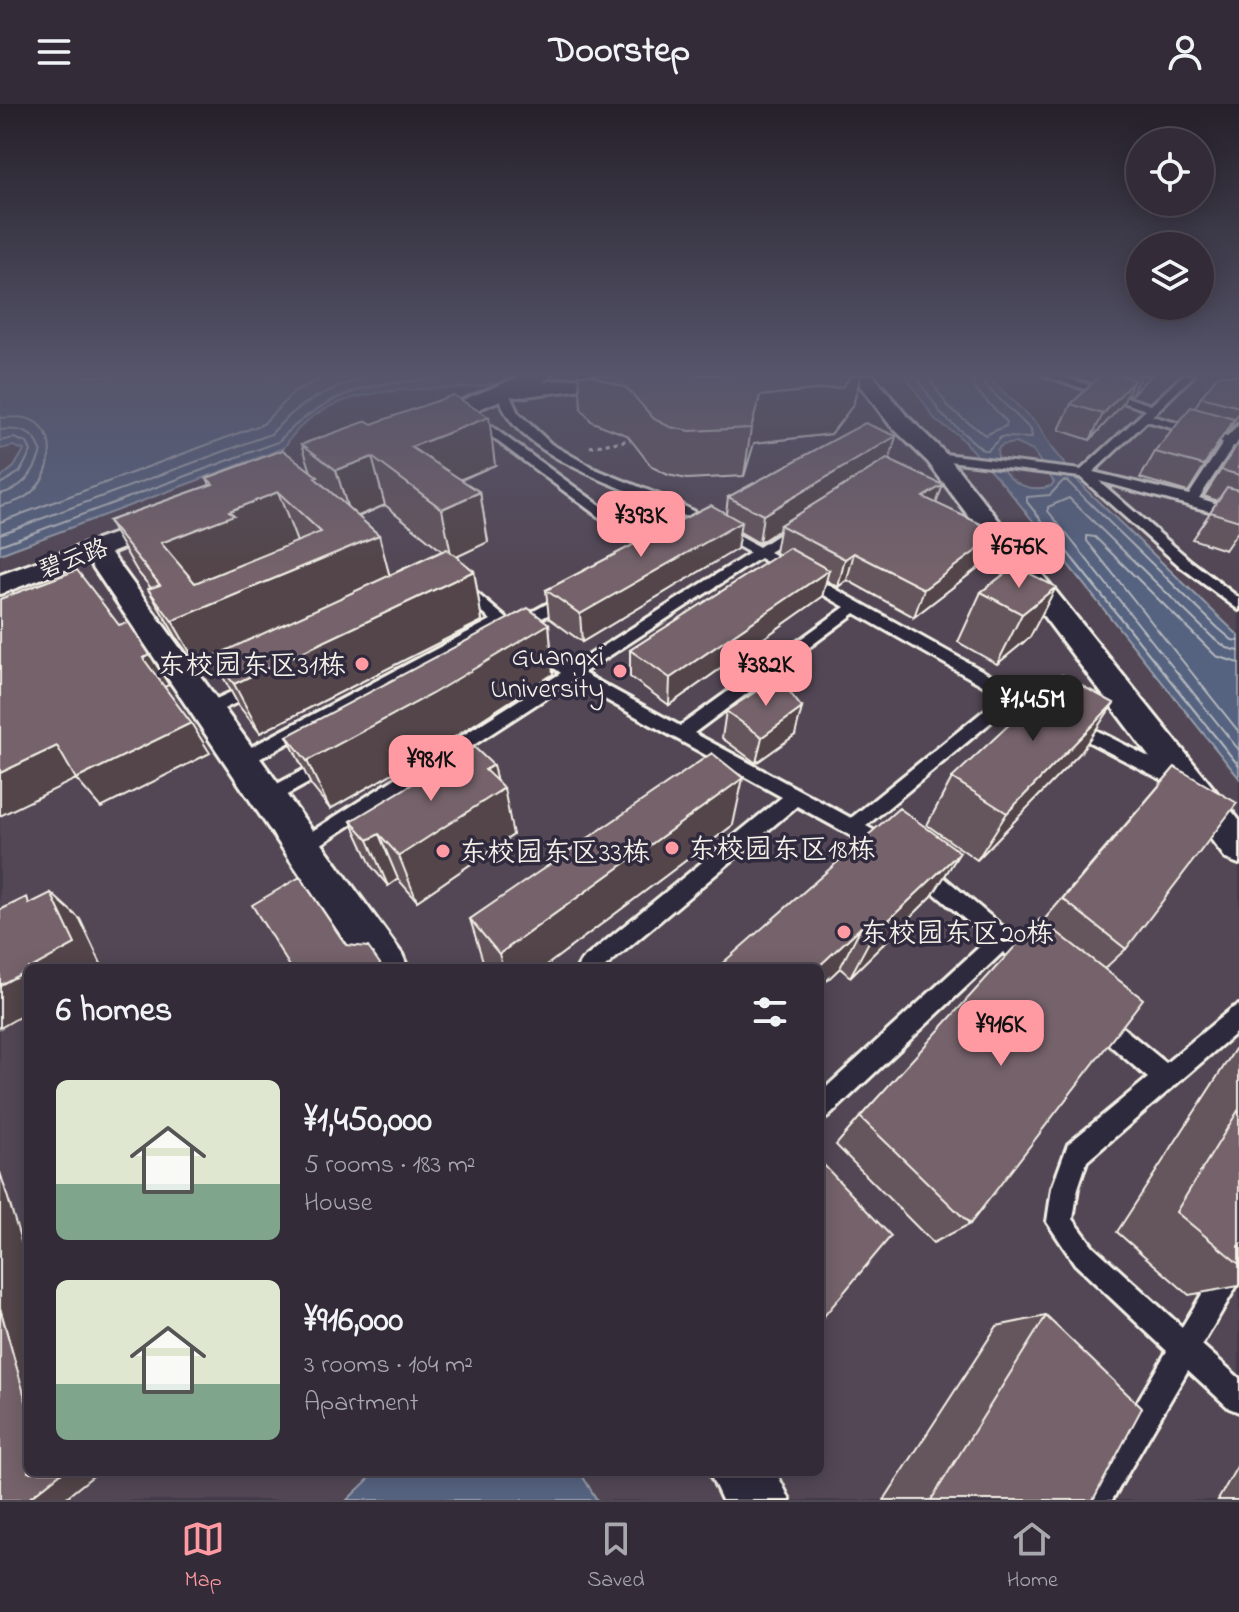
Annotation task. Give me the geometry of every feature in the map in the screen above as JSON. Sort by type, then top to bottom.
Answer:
[{"type":"street","points":[[913,440],[936,457],[1239,848]]},
{"type":"street","name":"碧云路","points":[[0,585],[184,517]]},
{"type":"street","points":[[95,550],[384,964]]},
{"type":"street","points":[[742,1476],[759,1500]]},
{"type":"lane","points":[[503,440],[655,552]]},
{"type":"lane","points":[[542,440],[557,454],[584,470],[657,498],[707,523],[1013,695],[1189,785]]},
{"type":"lane","points":[[1078,473],[1117,440]]},
{"type":"lane","points":[[1192,500],[1234,442]]},
{"type":"lane","points":[[936,457],[1078,473],[1192,500],[1239,515]]},
{"type":"lane","points":[[1078,473],[1186,564],[1237,599]]},
{"type":"lane","points":[[302,847],[809,522]]},
{"type":"lane","points":[[641,559],[668,545]]},
{"type":"lane","points":[[448,594],[462,588],[506,625],[528,652],[904,856],[1049,979]]},
{"type":"lane","points":[[242,760],[506,625],[576,594]]},
{"type":"lane","points":[[681,734],[855,606]]},
{"type":"lane","points":[[207,710],[264,683]]},
{"type":"lane","points":[[851,828],[1013,695]]},
{"type":"lane","points":[[268,797],[335,760]]},
{"type":"lane","points":[[593,964],[795,797]]},
{"type":"lane","points":[[824,1105],[1002,939]]},
{"type":"lane","points":[[1084,1009],[1166,1078]]},
{"type":"lane","points":[[1239,1016],[1077,1153],[1065,1188],[1060,1222],[1084,1255],[1239,1398]]},
{"type":"lane","points":[[1095,1500],[1239,1257]]},
{"type":"path","points":[[616,442],[628,440]]},
{"type":"shaded area","name":"Guangxi University","points":[[0,440],[1239,440],[1239,1500],[0,1500]]},
{"type":"water","points":[[0,440],[290,440],[284,448],[0,554],[0,478],[14,467],[24,450],[13,446],[0,449]]},
{"type":"water","points":[[963,440],[1047,440],[1084,488],[1239,636],[1239,778],[1005,486]],"holes":[[[1015,443],[1033,451],[1054,482],[1041,488],[1015,482],[1003,469],[997,450],[1002,445]]]},
{"type":"water","points":[[372,1476],[582,1476],[597,1500],[347,1500]]},
{"type":"building","points":[[313,440],[429,440],[411,447],[480,492],[442,509],[372,457],[336,470],[302,444]]},
{"type":"building","points":[[833,440],[889,440],[763,515],[728,497]]},
{"type":"building","points":[[1164,440],[1220,440],[1204,465],[1155,452]]},
{"type":"building","points":[[1239,442],[1239,475],[1221,470]]},
{"type":"building","points":[[283,450],[318,477],[315,478],[379,535],[172,621],[148,589],[160,585],[108,521],[213,484],[207,478]],"holes":[[[278,492],[321,532],[195,583],[161,543],[234,515],[229,511]]]},
{"type":"building","points":[[887,459],[943,485],[923,497],[1000,533],[924,589],[854,553],[845,559],[780,525]]},
{"type":"building","points":[[1227,487],[1239,490],[1239,521],[1210,512]]},
{"type":"building","points":[[711,505],[741,522],[580,614],[546,590],[704,508]]},
{"type":"building","points":[[789,548],[829,570],[670,678],[630,650]]},
{"type":"building","points":[[447,549],[474,571],[234,684],[212,657]]},
{"type":"building","points":[[1015,566],[1056,587],[1022,614],[981,592]]},
{"type":"building","points":[[77,570],[119,625],[128,622],[150,655],[143,658],[191,723],[76,779],[57,746],[0,773],[0,599]]},
{"type":"building","points":[[528,608],[549,624],[432,694],[307,761],[287,736]]},
{"type":"building","points":[[1062,675],[1114,703],[1007,813],[952,778]]},
{"type":"building","points":[[778,677],[802,708],[762,737],[726,711]]},
{"type":"building","points":[[474,747],[493,765],[485,770],[504,788],[399,856],[379,834],[368,840],[351,821]]},
{"type":"building","points":[[712,753],[743,778],[499,954],[470,919]]},
{"type":"building","points":[[1175,767],[1237,803],[1126,949],[1063,899]]},
{"type":"building","points":[[899,808],[960,852],[872,936],[861,927],[821,964],[722,964]]},
{"type":"building","points":[[300,877],[346,945],[368,947],[380,964],[289,964],[252,905]]},
{"type":"building","points":[[51,893],[75,944],[38,964],[24,964],[24,972],[0,985],[0,910],[27,897],[29,904]]},
{"type":"building","points":[[1040,919],[1143,999],[970,1224],[860,1117]]},
{"type":"building","points":[[1239,1109],[1239,1264],[1176,1212]]},
{"type":"building","points":[[824,1165],[891,1236],[824,1316]]},
{"type":"building","points":[[0,1308],[24,1394],[24,1476],[57,1476],[27,1500],[0,1500]]},
{"type":"building","points":[[1046,1316],[1142,1408],[1093,1500],[931,1500]]},
{"type":"place","name":"东校园东区31栋","points":[[362,664]]},
{"type":"place","name":"Guangxi University","points":[[620,671]]},
{"type":"place","name":"东校园东区18栋","points":[[672,848]]},
{"type":"place","name":"东校园东区33栋","points":[[443,851]]},
{"type":"place","name":"东校园东区20栋","points":[[844,932]]}]
